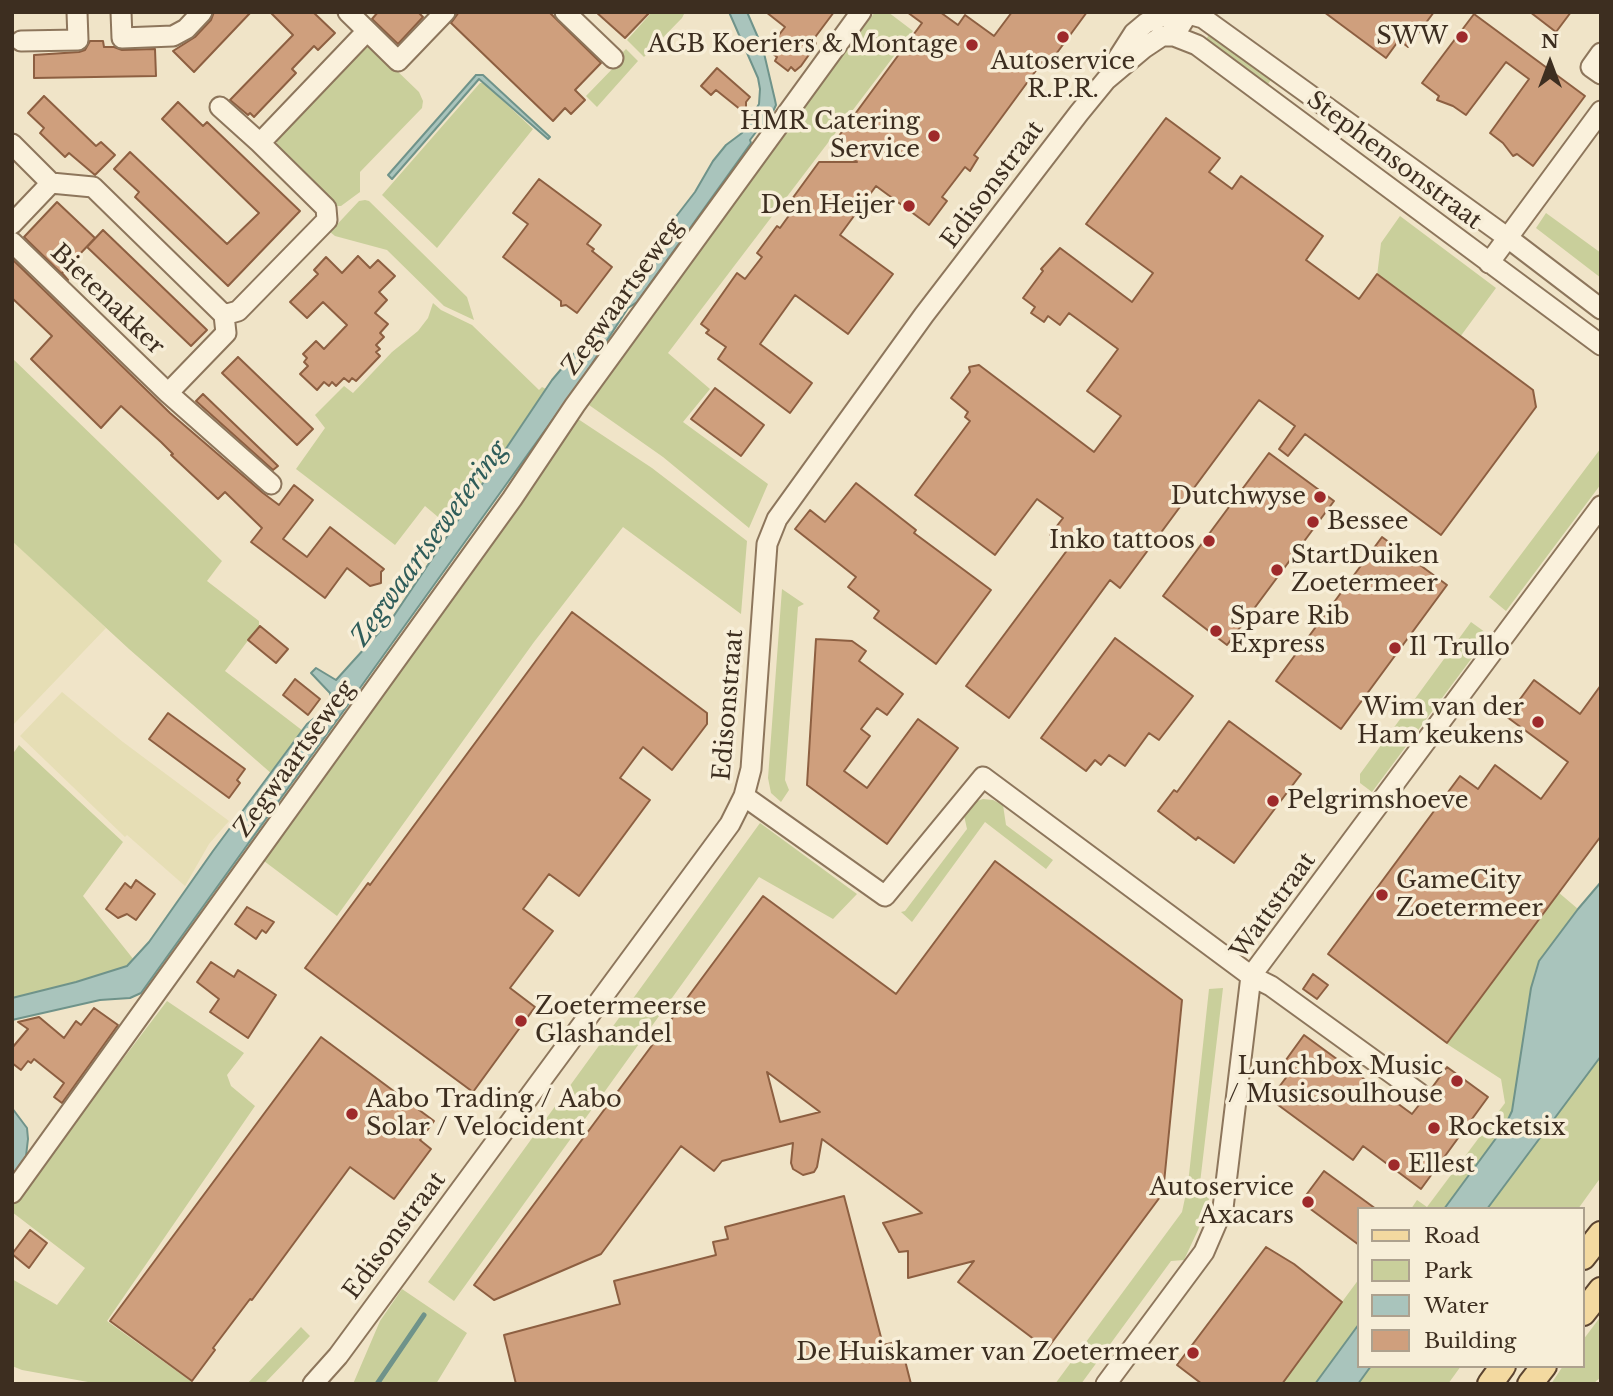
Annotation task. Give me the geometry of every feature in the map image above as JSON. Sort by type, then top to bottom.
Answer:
[{"type":"main road","points":[[1585,1254],[1601,1234]]},
{"type":"main road","points":[[1585,1310],[1601,1290]]},
{"type":"main road","points":[[1490,1384],[1502,1368]]},
{"type":"main road","points":[[1530,1384],[1542,1368]]},
{"type":"street","points":[[21,41],[78,40],[77,12]]},
{"type":"street","points":[[121,12],[122,38],[173,36],[186,29],[202,12]]},
{"type":"street","points":[[348,12],[398,61],[445,12]]},
{"type":"street","points":[[565,12],[614,58]]},
{"type":"street","name":"Zegwaartseweg","points":[[12,1192],[504,509],[597,375],[861,12]]},
{"type":"street","points":[[1174,36],[1181,12]]},
{"type":"street","name":"Edisonstraat","points":[[313,1384],[338,1356],[730,824],[744,796],[751,769],[767,544],[777,519],[924,315],[1106,80],[1134,33],[1146,23],[1181,12]]},
{"type":"street","name":"Stephensonstraat","points":[[1181,12],[1203,18],[1508,238],[1601,309]]},
{"type":"street","points":[[260,144],[367,31]]},
{"type":"street","name":"Edisonstraat","points":[[1106,80],[1154,40],[1162,36],[1174,36]]},
{"type":"street","name":"Stephensonstraat","points":[[1174,36],[1197,45],[1601,345]]},
{"type":"street","points":[[1601,53],[1591,67],[1601,74]]},
{"type":"street","points":[[12,145],[51,183],[93,187],[224,315],[238,311],[327,220],[326,208],[220,107]]},
{"type":"street","name":"Stephensonstraat","points":[[1489,263],[1601,111]]},
{"type":"street","points":[[12,224],[51,183]]},
{"type":"street","name":"Bietenakker","points":[[12,242],[168,393],[271,484]]},
{"type":"street","name":"Bietenakker","points":[[168,393],[226,333],[224,315]]},
{"type":"street","name":"Wattstraat","points":[[1106,1384],[1204,1252],[1223,1208],[1251,976],[1601,506]]},
{"type":"street","points":[[744,796],[885,897],[983,777],[1251,976],[1271,986],[1419,1093]]},
{"type":"street","name":"Edisonstraat","points":[[329,1384],[338,1356]]},
{"type":"shaded area","points":[[12,540],[106,628],[13,725],[12,724]]},
{"type":"shaded area","points":[[62,692],[123,742],[229,821],[209,844],[185,886],[127,835],[125,837],[20,736]]},
{"type":"green space","points":[[652,12],[685,12],[644,57],[627,40]]},
{"type":"green space","points":[[875,12],[888,12],[913,31],[668,353],[710,389],[683,422],[768,484],[749,528],[663,457],[589,405],[733,202]]},
{"type":"green space","points":[[1211,32],[1273,77],[1268,84],[1257,82],[1204,42]]},
{"type":"green space","points":[[367,42],[419,92],[423,101],[422,108],[360,172],[360,192],[337,206],[277,146],[277,139]]},
{"type":"green space","points":[[626,49],[638,61],[597,107],[586,96],[618,63],[615,60]]},
{"type":"green space","points":[[480,83],[484,83],[533,129],[437,248],[382,195]]},
{"type":"green space","points":[[365,200],[467,297],[474,320],[444,306],[387,250],[335,236],[330,232],[359,201]]},
{"type":"green space","points":[[1546,213],[1601,253],[1601,278],[1536,228]]},
{"type":"green space","points":[[1400,216],[1496,288],[1460,337],[1377,276],[1381,243]]},
{"type":"green space","points":[[433,303],[441,310],[472,325],[539,390],[542,387],[546,389],[451,528],[425,506],[395,545],[296,469],[325,428],[315,415],[344,386],[353,393],[392,352],[418,331],[428,318]]},
{"type":"green space","points":[[12,358],[222,561],[207,581],[259,621],[259,626],[225,671],[303,731],[272,774],[129,649],[12,541]]},
{"type":"green space","points":[[578,419],[652,468],[747,541],[741,614],[623,527],[534,642],[337,916],[264,861]]},
{"type":"green space","points":[[1601,448],[1601,484],[1506,611],[1489,597]]},
{"type":"green space","points":[[782,589],[804,604],[798,607],[785,780],[789,790],[781,802],[771,793],[768,778]]},
{"type":"green space","points":[[1471,622],[1489,635],[1372,792],[1360,783],[1360,774]]},
{"type":"green space","points":[[19,745],[123,842],[83,896],[134,960],[127,966],[76,982],[12,998],[12,755]]},
{"type":"green space","points":[[983,799],[1003,805],[1006,825],[1053,860],[1046,869],[985,822],[912,922],[901,912],[905,911],[967,829],[963,811],[971,803]]},
{"type":"green space","points":[[760,823],[857,894],[833,919],[759,877],[454,1301],[428,1282]]},
{"type":"green space","points":[[1558,892],[1578,909],[1539,961],[1535,972],[1512,1111],[1505,1126],[1445,1207],[1427,1207],[1505,1103],[1501,1079],[1447,1044]]},
{"type":"green space","points":[[1223,988],[1200,1183],[1209,1199],[1198,1230],[1184,1260],[1171,1261],[1081,1384],[1055,1384],[1182,1212],[1188,1184],[1209,989]]},
{"type":"green space","points":[[167,1001],[244,1053],[227,1075],[231,1086],[255,1106],[107,1321],[192,1382],[218,1384],[99,1384],[12,1366],[12,1279],[57,1305],[85,1268],[12,1212],[12,1205]]},
{"type":"green space","points":[[1601,1056],[1601,1177],[1579,1207],[1488,1207]]},
{"type":"green space","points":[[1417,1200],[1427,1207],[1412,1207]]},
{"type":"green space","points":[[1358,1280],[1358,1325],[1346,1343],[1315,1384],[1281,1384]]},
{"type":"green space","points":[[402,1289],[467,1333],[436,1384],[353,1384],[380,1321]]},
{"type":"green space","points":[[1601,1316],[1601,1377],[1593,1384],[1551,1384],[1562,1368],[1585,1368],[1585,1337]]},
{"type":"green space","points":[[301,1327],[310,1336],[264,1384],[247,1384]]},
{"type":"green space","points":[[1370,1368],[1460,1368],[1448,1384],[1358,1384]]},
{"type":"water","points":[[729,12],[747,12],[763,49],[776,105],[770,118],[750,140],[751,143],[637,302],[628,308],[584,376],[141,993],[130,998],[100,1000],[12,1020],[12,998],[127,966],[149,942],[307,724],[331,705],[330,693],[311,673],[316,668],[336,680],[393,617],[552,380],[611,310],[651,249],[695,192],[713,161],[726,145],[742,133],[759,104],[760,89],[758,78]]},
{"type":"water","points":[[476,75],[483,75],[550,137],[548,139],[479,79],[392,179],[388,175]]},
{"type":"water","points":[[1601,882],[1601,1056],[1488,1207],[1445,1207],[1505,1126],[1512,1111],[1531,988],[1539,961]]},
{"type":"water","points":[[12,1108],[27,1128],[28,1139],[26,1156],[12,1176]]},
{"type":"water","points":[[1358,1325],[1358,1368],[1370,1368],[1358,1384],[1315,1384]]},
{"type":"building","points":[[214,12],[251,12],[194,72],[173,51],[195,37],[211,20]]},
{"type":"building","points":[[270,12],[313,12],[335,33],[318,50],[314,46],[292,69],[296,73],[254,117],[230,100],[293,35]]},
{"type":"building","points":[[378,12],[418,12],[423,17],[398,44],[372,19]]},
{"type":"building","points":[[459,12],[549,12],[601,63],[575,90],[585,100],[571,114],[565,108],[553,121],[451,23]]},
{"type":"building","points":[[596,12],[650,12],[625,38]]},
{"type":"building","points":[[766,12],[834,12],[813,40],[816,43],[801,66],[795,71],[791,67],[788,71],[775,61],[777,57],[773,54],[777,48],[772,44],[785,27]]},
{"type":"building","points":[[907,12],[940,12],[958,25],[965,15],[994,36],[1012,12],[1087,12],[1048,65],[1043,61],[974,155],[978,158],[970,171],[965,167],[942,197],[947,201],[929,225],[876,186],[840,235],[893,274],[848,334],[795,295],[760,344],[812,383],[790,413],[718,359],[726,347],[706,333],[709,330],[701,324],[737,273],[745,279],[762,257],[757,253],[798,203],[792,199],[819,162],[857,162],[833,144],[922,23]]},
{"type":"building","points":[[1324,12],[1434,12],[1408,47],[1399,40],[1386,58]]},
{"type":"building","points":[[1530,12],[1571,12],[1556,32]]},
{"type":"building","points":[[1474,14],[1585,96],[1533,166],[1517,154],[1513,156],[1503,143],[1490,133],[1529,79],[1506,62],[1466,115],[1437,100],[1439,96],[1422,83]]},
{"type":"building","points":[[90,41],[103,41],[104,47],[122,50],[155,49],[156,76],[34,78],[34,55],[79,52],[85,50]]},
{"type":"building","points":[[717,68],[750,97],[746,102],[746,114],[716,90],[711,95],[701,86]]},
{"type":"building","points":[[44,96],[96,146],[101,142],[115,155],[95,175],[69,153],[65,157],[40,133],[44,128],[28,113]]},
{"type":"building","points":[[178,102],[203,126],[207,122],[300,211],[228,286],[135,197],[139,192],[114,169],[130,152],[227,244],[259,213],[162,119]]},
{"type":"building","points":[[1166,118],[1220,158],[1209,172],[1232,189],[1241,176],[1323,236],[1306,260],[1359,299],[1377,274],[1533,390],[1536,407],[1441,535],[1305,434],[1288,456],[1279,449],[1295,426],[1259,400],[1120,588],[1110,580],[1009,718],[966,686],[1068,549],[1050,535],[1063,518],[1037,499],[995,555],[915,495],[970,421],[965,417],[968,412],[951,398],[970,372],[969,367],[979,365],[1094,452],[1121,416],[1087,391],[1118,349],[1069,313],[1060,325],[1048,316],[1044,322],[1031,313],[1035,307],[1023,298],[1043,271],[1041,269],[1060,248],[1132,302],[1153,273],[1086,224]]},
{"type":"building","points":[[539,179],[601,225],[587,244],[612,267],[577,313],[566,305],[561,306],[561,301],[503,257],[528,224],[513,213]]},
{"type":"building","points":[[57,202],[95,238],[62,273],[68,280],[24,237]]},
{"type":"building","points":[[103,230],[207,330],[191,346],[87,247]]},
{"type":"building","points":[[358,256],[370,268],[378,260],[395,276],[379,292],[387,300],[375,313],[388,324],[380,333],[384,337],[376,345],[380,349],[376,352],[380,356],[356,381],[352,378],[349,382],[344,378],[336,386],[332,382],[329,386],[324,382],[317,390],[300,374],[308,366],[304,362],[307,358],[303,354],[316,341],[324,349],[347,325],[323,302],[307,318],[290,302],[318,274],[314,270],[326,257],[342,273]]},
{"type":"building","points":[[12,259],[170,413],[263,493],[279,505],[294,485],[313,500],[283,539],[307,557],[330,527],[384,569],[381,572],[381,583],[370,586],[347,568],[325,598],[251,542],[262,528],[225,492],[218,499],[121,406],[101,428],[31,359],[52,336],[12,298]]},
{"type":"building","points":[[238,357],[313,429],[297,445],[222,373]]},
{"type":"building","points":[[715,388],[764,425],[741,456],[691,419]]},
{"type":"building","points":[[203,394],[278,466],[273,470],[196,401]]},
{"type":"building","points":[[1269,453],[1334,501],[1227,645],[1163,596]]},
{"type":"building","points":[[856,483],[916,530],[914,533],[991,590],[936,664],[874,618],[879,611],[848,587],[856,577],[795,529],[810,510],[825,522]]},
{"type":"building","points":[[1382,537],[1447,585],[1341,729],[1276,681]]},
{"type":"building","points":[[572,612],[707,713],[707,724],[672,770],[643,747],[620,778],[650,800],[579,896],[549,874],[523,909],[553,931],[510,988],[535,1007],[473,1092],[305,968],[368,883],[370,885]]},
{"type":"building","points":[[260,626],[288,649],[276,663],[248,640]]},
{"type":"building","points":[[1115,638],[1193,696],[1159,740],[1149,733],[1125,766],[1109,755],[1101,765],[1095,760],[1086,771],[1041,738]]},
{"type":"building","points":[[816,639],[852,641],[866,651],[859,661],[903,694],[887,715],[877,708],[861,729],[870,736],[844,771],[867,788],[918,719],[958,748],[887,844],[807,785]]},
{"type":"building","points":[[295,679],[320,699],[308,715],[283,695]]},
{"type":"building","points":[[1534,680],[1580,714],[1601,685],[1601,836],[1447,1043],[1328,954],[1460,776],[1478,789],[1495,765],[1541,799],[1568,762],[1507,717]]},
{"type":"building","points":[[168,713],[245,769],[237,780],[240,783],[229,798],[149,739]]},
{"type":"building","points":[[1229,721],[1301,774],[1234,863],[1198,837],[1196,840],[1158,811],[1174,790],[1177,792]]},
{"type":"building","points":[[995,861],[1182,1000],[1163,1193],[1047,1349],[958,1282],[974,1261],[908,1278],[908,1251],[899,1252],[883,1223],[922,1213],[822,1139],[817,1167],[814,1172],[803,1175],[793,1169],[791,1163],[793,1143],[722,1161],[714,1171],[681,1146],[601,1254],[494,1300],[474,1285],[763,896],[896,994]],"holes":[[[767,1072],[820,1112],[780,1122]]]},
{"type":"building","points":[[136,880],[155,894],[136,920],[127,914],[118,918],[106,909],[125,883],[131,888]]},
{"type":"building","points":[[247,907],[274,922],[266,933],[262,930],[256,939],[235,924]]},
{"type":"building","points":[[211,962],[234,977],[238,970],[276,995],[248,1038],[210,1012],[219,999],[197,982]]},
{"type":"building","points":[[1313,974],[1328,985],[1317,999],[1303,989]]},
{"type":"building","points":[[94,1008],[118,1025],[62,1103],[54,1097],[64,1083],[34,1059],[31,1063],[28,1061],[21,1070],[12,1063],[12,1048],[28,1029],[18,1022],[39,1017],[64,1038],[76,1021],[81,1025]]},
{"type":"building","points":[[1304,1035],[1412,1114],[1419,1105],[1428,1101],[1431,1089],[1447,1067],[1488,1097],[1421,1189],[1363,1146],[1353,1160],[1270,1099],[1291,1071],[1283,1064]]},
{"type":"building","points":[[321,1037],[434,1121],[420,1140],[431,1149],[394,1199],[350,1167],[252,1300],[250,1299],[213,1348],[215,1350],[192,1381],[110,1321]]},
{"type":"building","points":[[1324,1171],[1373,1207],[1358,1207],[1358,1244],[1301,1202]]},
{"type":"building","points":[[844,1196],[883,1345],[900,1341],[911,1384],[516,1384],[504,1335],[620,1304],[614,1281],[716,1255],[713,1242],[728,1239],[725,1227]]},
{"type":"building","points":[[30,1230],[47,1243],[29,1268],[12,1254]]},
{"type":"building","points":[[1266,1247],[1294,1264],[1342,1302],[1282,1384],[1202,1384],[1177,1365]]},
{"type":"waterway","points":[[377,1384],[424,1315]]},
{"type":"place","name":"Autoservice R.P.R.","points":[[1063,37]]},
{"type":"place","name":"SWW","points":[[1462,37]]},
{"type":"place","name":"AGB Koeriers & Montage","points":[[972,45]]},
{"type":"place","name":"HMR Catering Service","points":[[934,136]]},
{"type":"place","name":"Den Heijer","points":[[909,206]]},
{"type":"place","name":"Dutchwyse","points":[[1320,497]]},
{"type":"place","name":"Bessee","points":[[1313,522]]},
{"type":"place","name":"Inko tattoos","points":[[1209,541]]},
{"type":"place","name":"StartDuiken Zoetermeer","points":[[1277,570]]},
{"type":"place","name":"Spare Rib Express","points":[[1216,631]]},
{"type":"place","name":"Il Trullo","points":[[1395,648]]},
{"type":"place","name":"Wim van der Ham keukens","points":[[1538,722]]},
{"type":"place","name":"Pelgrimshoeve","points":[[1273,801]]},
{"type":"place","name":"GameCity Zoetermeer","points":[[1382,895]]},
{"type":"place","name":"Zoetermeerse Glashandel","points":[[521,1021]]},
{"type":"place","name":"Lunchbox Music / Musicsoulhouse","points":[[1457,1081]]},
{"type":"place","name":"Aabo Trading / Aabo Solar / Velocident","points":[[352,1114]]},
{"type":"place","name":"Rocketsix","points":[[1434,1128]]},
{"type":"place","name":"Ellest","points":[[1394,1165]]},
{"type":"place","name":"Autoservice Axacars","points":[[1308,1202]]},
{"type":"place","name":"De Huiskamer van Zoetermeer","points":[[1193,1353]]},
{"type":"water label","name":"Zegwaartsewetering","points":[[430,544]]}]
